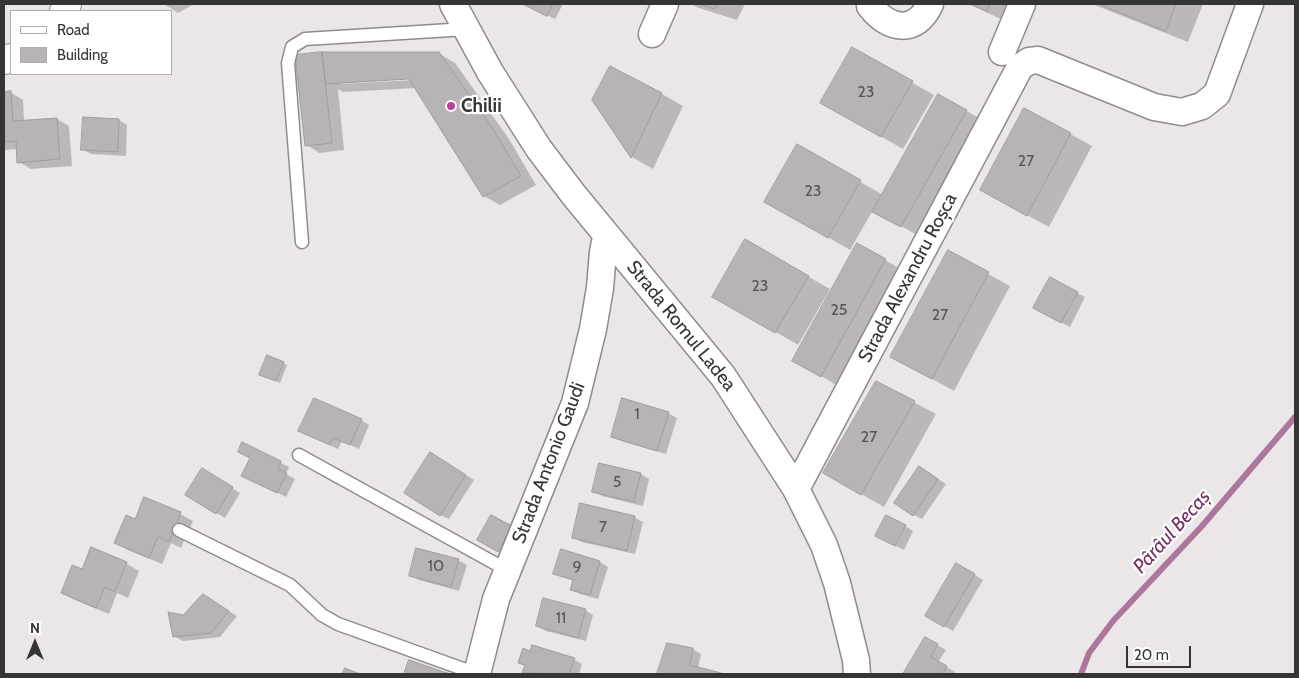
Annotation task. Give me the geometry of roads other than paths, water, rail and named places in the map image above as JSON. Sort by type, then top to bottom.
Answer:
[{"type":"street","name":"Strada Romul Ladea","points":[[453,4],[490,72],[539,149],[573,194],[723,376],[796,489],[824,546],[838,582],[854,651],[857,674]]},
{"type":"street","points":[[652,34],[665,4]]},
{"type":"street","points":[[870,6],[879,17],[897,26],[913,25],[926,15],[930,4]]},
{"type":"street","name":"Strada Alexandru Roșca","points":[[796,489],[1011,59],[1022,4]]},
{"type":"street","points":[[1011,59],[1038,60],[1154,107],[1182,112],[1202,106],[1217,94],[1250,4]]},
{"type":"street","name":"Strada Antonio Gaudi","points":[[477,674],[494,607],[507,570],[575,403],[593,329],[605,242],[609,238]]},
{"type":"lane","points":[[302,242],[288,63],[292,46],[305,39],[467,29]]},
{"type":"lane","name":"Strada Antonio Gaudi","points":[[299,455],[507,570]]},
{"type":"lane","name":"Strada Antonio Gaudi","points":[[178,530],[290,585],[322,615],[338,624],[477,674]]},
{"type":"waterway","name":"Pârâul Becaș","points":[[1081,674],[1089,653],[1113,621],[1202,526],[1295,417]]},
{"type":"place","name":"Chilii","points":[[451,106]]}]
